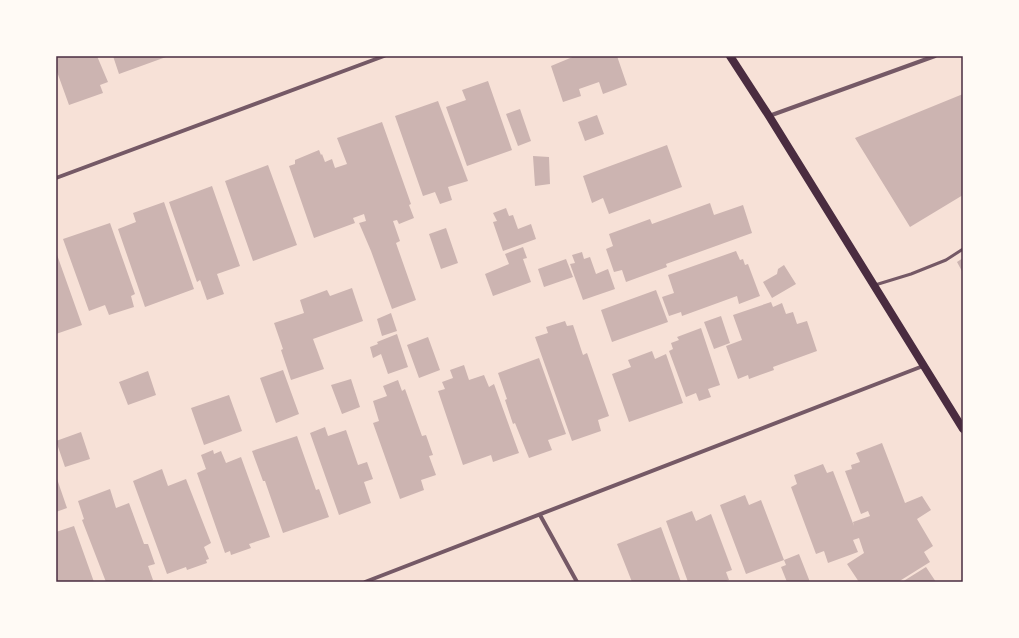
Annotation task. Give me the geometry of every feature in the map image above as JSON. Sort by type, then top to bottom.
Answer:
[{"type":"main road","points":[[730,56],[769,116],[923,366],[960,418],[963,429]]},
{"type":"street","points":[[56,178],[384,56]]},
{"type":"street","points":[[769,116],[935,56]]},
{"type":"street","points":[[365,582],[923,366]]},
{"type":"street","points":[[540,515],[577,582]]},
{"type":"lane","points":[[874,286],[911,274],[946,260],[963,249]]},
{"type":"building","points":[[56,56],[97,56],[108,82],[100,85],[103,93],[69,105],[56,69]]},
{"type":"building","points":[[113,56],[165,56],[166,57],[119,74]]},
{"type":"building","points":[[575,56],[617,56],[627,85],[603,94],[599,82],[579,89],[581,96],[563,102],[551,66]]},
{"type":"building","points":[[488,81],[512,150],[467,166],[446,107],[466,100],[462,90]]},
{"type":"building","points":[[963,94],[963,195],[910,227],[855,138]]},
{"type":"building","points":[[438,101],[468,181],[448,187],[452,200],[440,204],[435,192],[423,196],[395,116]]},
{"type":"building","points":[[520,109],[531,141],[518,146],[506,114]]},
{"type":"building","points":[[597,115],[604,134],[585,141],[578,122]]},
{"type":"building","points":[[382,122],[411,204],[409,205],[414,218],[399,224],[397,220],[393,221],[400,241],[396,243],[416,300],[392,309],[359,223],[366,221],[364,214],[353,218],[355,223],[314,238],[289,166],[295,164],[295,160],[319,150],[325,162],[332,159],[335,168],[347,164],[337,138]]},
{"type":"building","points":[[667,145],[682,187],[609,214],[603,198],[592,203],[583,176]]},
{"type":"building","points":[[533,156],[549,157],[550,184],[535,186]]},
{"type":"building","points":[[268,165],[297,245],[253,261],[225,181]]},
{"type":"building","points":[[212,186],[240,266],[217,274],[224,294],[207,300],[200,280],[197,282],[169,202]]},
{"type":"building","points":[[164,202],[194,289],[145,307],[118,229],[136,222],[133,213]]},
{"type":"building","points":[[710,203],[714,215],[743,205],[752,233],[666,264],[667,267],[626,282],[622,270],[614,272],[606,249],[613,246],[609,234],[650,219],[652,224]]},
{"type":"building","points":[[506,208],[509,216],[513,215],[518,229],[531,224],[536,239],[503,251],[493,222],[497,221],[493,213]]},
{"type":"building","points":[[110,223],[135,294],[131,296],[134,307],[109,315],[105,305],[89,311],[63,239]]},
{"type":"building","points":[[446,228],[458,263],[441,269],[429,234]]},
{"type":"building","points":[[523,247],[527,258],[523,259],[531,282],[493,296],[485,274],[509,264],[505,254]]},
{"type":"building","points":[[736,251],[740,260],[743,259],[745,265],[748,264],[760,296],[739,304],[737,296],[682,316],[681,312],[669,316],[662,297],[674,293],[668,275]]},
{"type":"building","points":[[56,252],[82,325],[56,334]]},
{"type":"building","points":[[582,252],[584,259],[590,257],[596,274],[608,269],[615,289],[583,300],[570,264],[575,263],[572,255]]},
{"type":"building","points":[[963,258],[963,273],[957,262]]},
{"type":"building","points":[[566,259],[573,277],[544,287],[538,269]]},
{"type":"building","points":[[784,265],[796,284],[772,298],[763,282],[777,274],[778,269]]},
{"type":"building","points":[[352,288],[363,321],[313,339],[324,369],[291,380],[274,323],[304,313],[300,300],[327,290],[330,296]]},
{"type":"building","points":[[656,290],[668,322],[612,342],[601,310]]},
{"type":"building","points":[[771,302],[773,307],[782,303],[786,314],[793,312],[797,324],[807,321],[817,351],[773,367],[774,370],[749,379],[748,375],[738,379],[726,346],[742,340],[733,315]]},
{"type":"building","points":[[391,313],[397,331],[382,336],[377,319]]},
{"type":"building","points":[[721,316],[730,343],[714,349],[704,322]]},
{"type":"building","points":[[565,321],[567,326],[573,325],[583,355],[587,353],[609,416],[598,420],[601,431],[572,441],[535,337],[548,333],[546,327]]},
{"type":"building","points":[[701,328],[720,385],[708,389],[711,397],[699,401],[696,393],[686,397],[669,351],[673,349],[671,343],[679,340],[677,337]]},
{"type":"building","points":[[397,334],[408,367],[388,374],[381,354],[373,358],[370,347],[378,344],[377,342]]},
{"type":"building","points":[[428,337],[440,370],[419,378],[407,345]]},
{"type":"building","points":[[652,351],[655,359],[666,354],[683,403],[629,422],[612,374],[631,367],[628,360]]},
{"type":"building","points":[[539,358],[566,434],[548,440],[552,450],[529,458],[515,423],[513,424],[505,400],[507,399],[498,373]]},
{"type":"building","points":[[464,365],[469,380],[484,375],[489,387],[494,384],[519,453],[493,462],[491,455],[463,465],[438,391],[445,389],[442,382],[453,378],[450,370]]},
{"type":"building","points":[[283,370],[299,414],[276,423],[260,378]]},
{"type":"building","points":[[148,371],[156,395],[128,405],[119,382]]},
{"type":"building","points":[[351,379],[360,407],[342,414],[331,385]]},
{"type":"building","points":[[398,380],[402,391],[405,389],[422,436],[426,435],[433,455],[429,456],[436,475],[421,480],[424,490],[400,499],[373,423],[379,421],[373,401],[387,396],[383,386]]},
{"type":"building","points":[[229,395],[242,431],[204,445],[191,408]]},
{"type":"building","points":[[325,427],[328,436],[346,430],[358,465],[367,462],[373,479],[364,482],[371,503],[339,515],[310,433]]},
{"type":"building","points":[[81,432],[90,459],[65,467],[56,441]]},
{"type":"building","points":[[297,436],[316,490],[319,489],[329,517],[283,533],[265,481],[263,481],[252,451]]},
{"type":"building","points":[[882,443],[905,503],[922,496],[931,510],[917,519],[933,546],[924,552],[930,562],[898,582],[859,582],[847,564],[864,553],[859,538],[853,540],[858,552],[828,563],[824,551],[816,554],[791,487],[797,484],[794,475],[823,464],[827,473],[833,471],[854,526],[853,522],[870,516],[868,511],[861,514],[845,471],[852,469],[851,465],[860,462],[856,453]]},
{"type":"building","points":[[213,450],[214,454],[221,451],[226,463],[241,457],[270,537],[249,544],[251,548],[231,555],[230,551],[225,553],[197,473],[206,469],[201,455]]},
{"type":"building","points":[[162,469],[168,486],[186,479],[211,543],[204,547],[209,559],[206,560],[207,563],[187,570],[186,567],[167,574],[133,481]]},
{"type":"building","points":[[56,476],[67,508],[56,512]]},
{"type":"building","points":[[110,489],[116,508],[129,503],[144,544],[148,544],[155,564],[148,566],[153,580],[149,582],[106,582],[82,520],[84,519],[78,501]]},
{"type":"building","points":[[745,495],[749,505],[761,500],[784,560],[746,574],[720,505]]},
{"type":"building","points":[[692,511],[696,521],[711,514],[732,570],[726,572],[729,580],[724,582],[688,582],[666,521]]},
{"type":"building","points":[[74,526],[94,582],[56,582],[56,532]]},
{"type":"building","points":[[661,527],[681,582],[632,582],[617,544]]},
{"type":"building","points":[[799,554],[810,582],[787,582],[781,567],[786,565],[784,560]]},
{"type":"building","points":[[926,567],[936,582],[902,582]]}]
